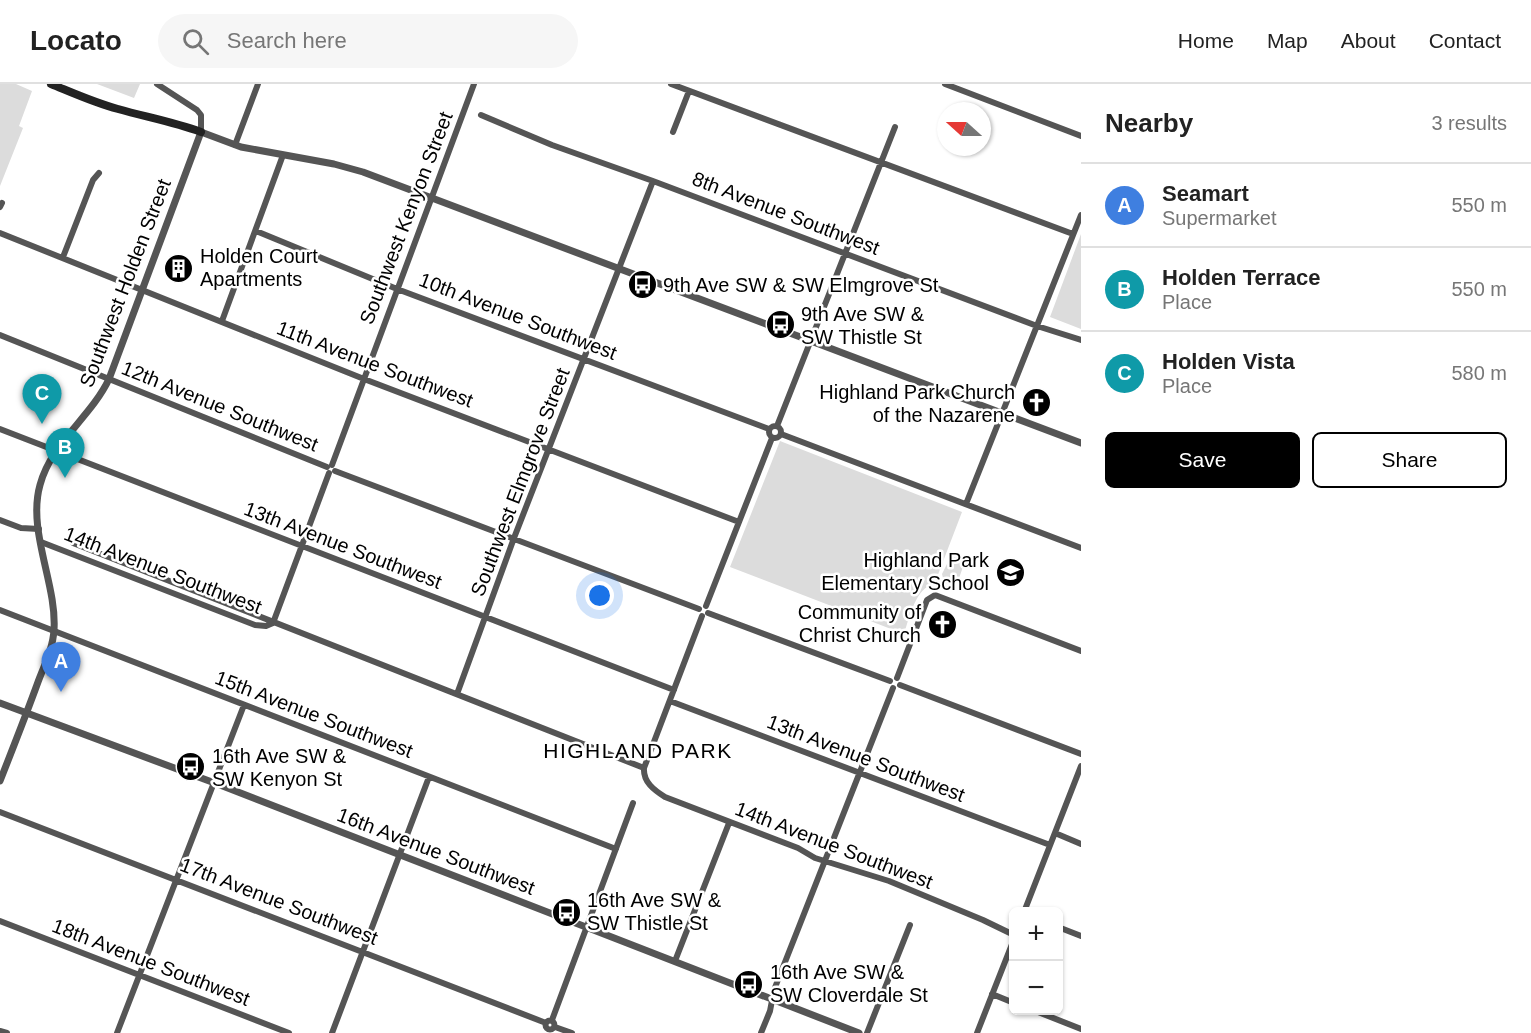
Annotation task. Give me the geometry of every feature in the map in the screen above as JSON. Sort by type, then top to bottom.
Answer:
[{"type":"main road","points":[[51,84],[99,104],[180,124],[201,132]]},
{"type":"street","points":[[157,84],[201,115],[201,132],[235,144],[363,172],[1081,443]]},
{"type":"street","points":[[235,144],[258,84]]},
{"type":"street","name":"Southwest Kenyon Street","points":[[273,623],[474,84]]},
{"type":"street","points":[[671,84],[1073,234]]},
{"type":"street","points":[[945,84],[1081,136]]},
{"type":"street","points":[[673,132],[689,91]]},
{"type":"street","name":"8th Avenue Southwest","points":[[481,115],[552,145],[1037,326],[1081,340]]},
{"type":"street","points":[[772,438],[769,434],[770,429],[777,426],[895,127]]},
{"type":"street","name":"Southwest Holden Street","points":[[0,781],[27,713],[54,632],[39,529],[39,489],[46,467],[56,451],[97,401],[109,379],[201,132]]},
{"type":"street","points":[[222,321],[283,154]]},
{"type":"street","points":[[63,257],[93,180],[99,172]]},
{"type":"street","name":"Southwest Elmgrove Street","points":[[457,694],[514,538],[653,181]]},
{"type":"street","points":[[966,504],[1081,214]]},
{"type":"street","name":"10th Avenue Southwest","points":[[256,231],[397,289],[770,429]]},
{"type":"street","name":"11th Avenue Southwest","points":[[0,233],[364,379],[739,522]]},
{"type":"street","name":"12th Avenue Southwest","points":[[0,335],[331,469],[891,685]]},
{"type":"street","points":[[777,426],[781,429],[782,434]]},
{"type":"street","name":"13th Avenue Southwest","points":[[0,429],[674,690]]},
{"type":"street","points":[[782,434],[1081,548]]},
{"type":"street","points":[[772,438],[777,438],[782,434]]},
{"type":"street","points":[[644,768],[772,438]]},
{"type":"street","name":"14th Avenue Southwest","points":[[0,519],[21,528],[39,529]]},
{"type":"street","name":"14th Avenue Southwest","points":[[41,542],[255,625],[266,626],[273,623]]},
{"type":"street","name":"14th Avenue Southwest","points":[[73,543],[644,768],[646,781],[664,797],[798,848],[824,862],[889,881],[983,920],[1009,934]]},
{"type":"street","points":[[761,1033],[893,678],[897,678],[927,600],[932,596],[938,596],[1081,651]]},
{"type":"street","name":"15th Avenue Southwest","points":[[0,610],[616,849]]},
{"type":"street","points":[[897,678],[900,685]]},
{"type":"street","points":[[891,685],[897,688],[900,685],[1081,756]]},
{"type":"street","name":"13th Avenue Southwest","points":[[670,701],[1050,845]]},
{"type":"street","name":"16th Avenue Southwest","points":[[0,703],[215,783],[859,1033]]},
{"type":"street","points":[[117,1033],[244,705]]},
{"type":"street","points":[[1026,907],[1081,766]]},
{"type":"street","points":[[332,1033],[429,777]]},
{"type":"street","points":[[550,1026],[633,803]]},
{"type":"street","name":"17th Avenue Southwest","points":[[0,812],[572,1033]]},
{"type":"street","points":[[675,961],[729,823]]},
{"type":"street","points":[[1055,833],[1081,844]]},
{"type":"street","name":"18th Avenue Southwest","points":[[0,921],[289,1033]]},
{"type":"street","points":[[867,1033],[909,925]]},
{"type":"street","points":[[1063,929],[1081,936]]},
{"type":"street","points":[[976,1033],[1009,950]]},
{"type":"street","points":[[992,994],[1009,1001]]},
{"type":"street","points":[[1044,1015],[1081,1029]]},
{"type":"street","points":[[0,1031],[7,1033]]},
{"type":"shaded area","points":[[0,84],[16,84],[32,91],[19,126],[23,128],[0,186]]},
{"type":"shaded area","points":[[97,84],[140,84],[134,98]]},
{"type":"shaded area","points":[[1081,234],[1081,329],[1050,317]]},
{"type":"shaded area","points":[[780,441],[962,512],[934,585],[922,591],[918,597],[904,634],[730,567]]},
{"type":"shaded area","points":[[951,556],[965,561],[957,584],[950,586],[944,582],[942,574]]},
{"type":"place","name":"Holden Court Apartments","points":[[179,268]]},
{"type":"place","name":"9th Ave SW & SW Elmgrove St","points":[[642,285]]},
{"type":"place","name":"9th Ave SW & SW Thistle St","points":[[780,325]]},
{"type":"place","name":"Highland Park Church of the Nazarene","points":[[1036,403]]},
{"type":"place","name":"Holden Vista","points":[[42,424]]},
{"type":"place","name":"Holden Terrace","points":[[65,478]]},
{"type":"place","name":"Highland Park Elementary School","points":[[1010,572]]},
{"type":"place","name":"Community of Christ Church","points":[[942,624]]},
{"type":"place","name":"Seamart","points":[[61,692]]},
{"type":"place","name":"16th Ave SW & SW Kenyon St","points":[[191,767]]},
{"type":"place","name":"16th Ave SW & SW Thistle St","points":[[566,912]]},
{"type":"place","name":"16th Ave SW & SW Cloverdale St","points":[[749,984]]},
{"type":"district","name":"HIGHLAND PARK","points":[[638,750]]}]
